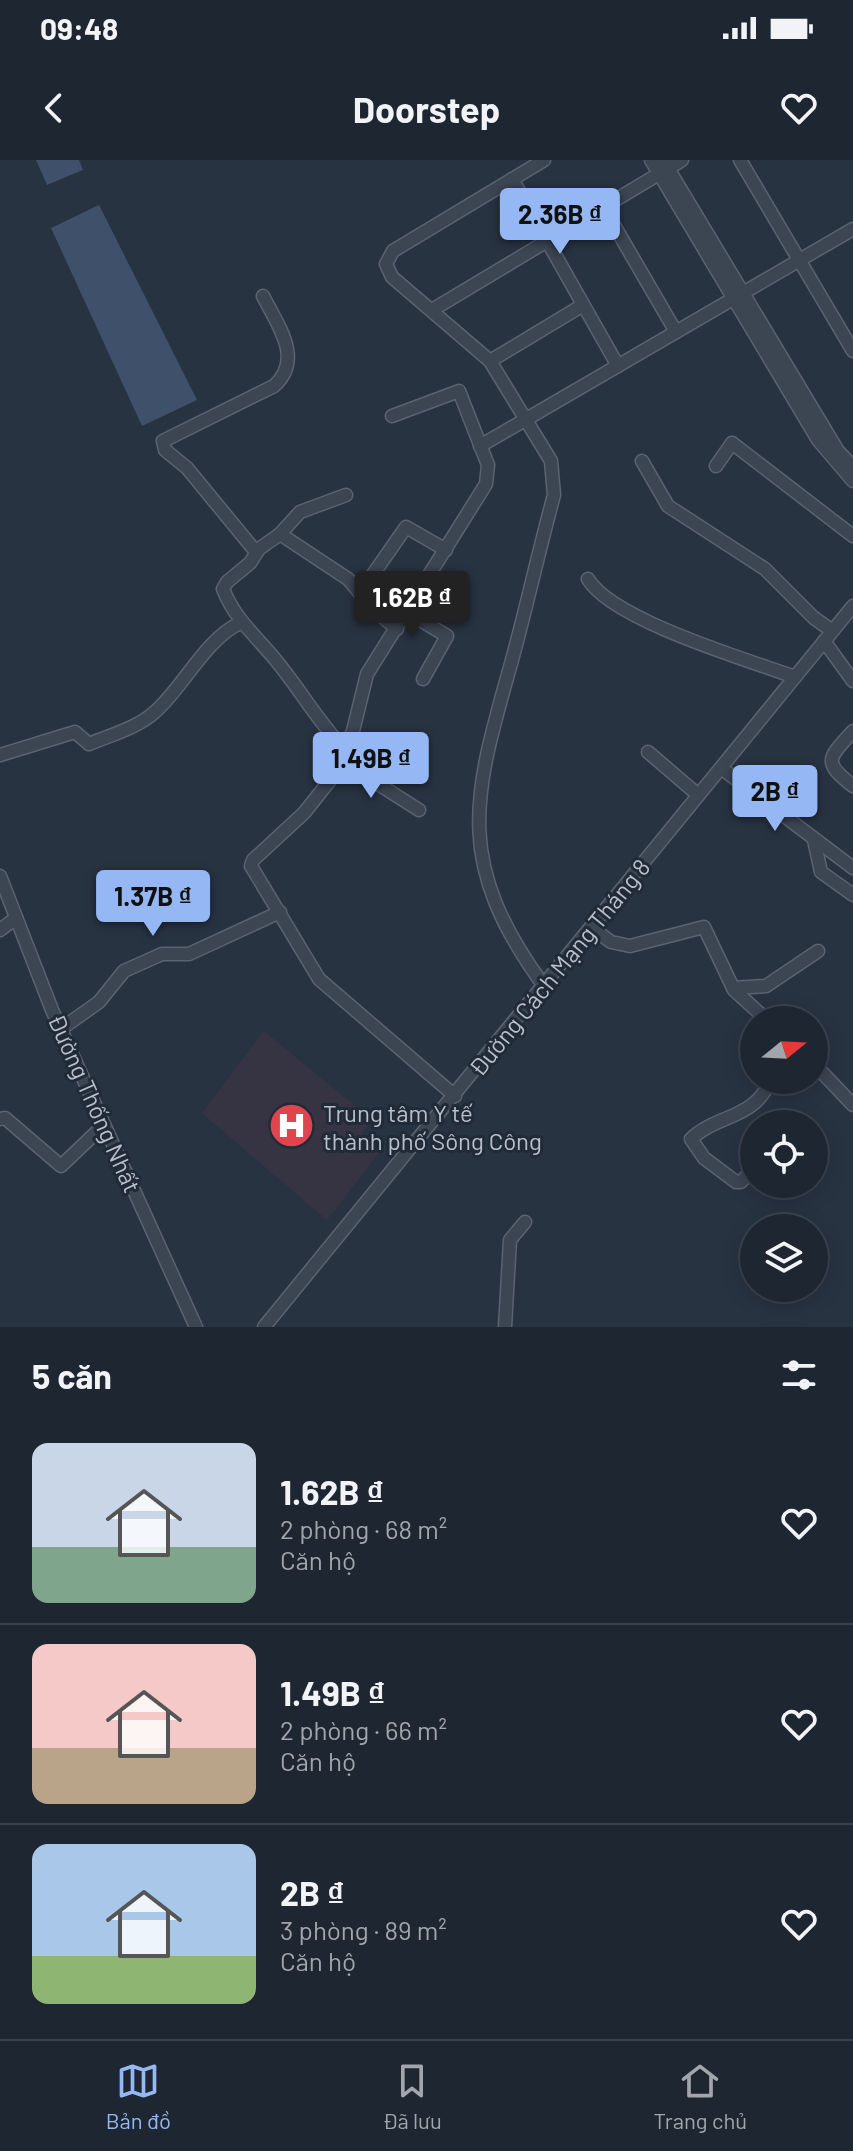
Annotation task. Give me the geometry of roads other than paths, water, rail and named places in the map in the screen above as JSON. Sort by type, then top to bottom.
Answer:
[{"type":"street","points":[[544,160],[387,257],[386,264],[392,277],[490,361],[551,461],[554,495],[487,746],[478,817],[487,878],[505,927],[544,986]]},
{"type":"street","points":[[651,160],[664,168],[828,454],[853,481]]},
{"type":"street","points":[[432,310],[604,208],[664,168],[682,160]]},
{"type":"street","points":[[740,160],[853,351]]},
{"type":"street","points":[[512,179],[618,366]]},
{"type":"street","points":[[604,208],[676,332]]},
{"type":"street","points":[[480,446],[853,229]]},
{"type":"street","points":[[256,552],[187,468],[163,445],[163,441],[274,386],[284,377],[289,365],[288,349],[263,296]]},
{"type":"street","points":[[490,361],[583,305]]},
{"type":"street","points":[[771,352],[838,451],[853,467]]},
{"type":"street","points":[[392,416],[459,391],[488,465],[486,484],[367,674],[344,756],[318,798],[251,862],[251,871],[280,912],[319,979],[455,1096]]},
{"type":"street","points":[[716,466],[732,443],[853,536]]},
{"type":"street","points":[[642,461],[668,506],[765,569],[814,618],[853,681]]},
{"type":"street","points":[[346,495],[307,507],[223,586],[240,623],[273,657],[344,756],[419,810]]},
{"type":"street","points":[[360,593],[406,527],[446,550]]},
{"type":"street","points":[[280,534],[348,579],[397,629]]},
{"type":"street","points":[[588,579],[598,592],[658,626],[795,677]]},
{"type":"street","name":"Đường Cách Mạng Tháng 8","points":[[271,1324],[377,1185],[455,1096],[697,794],[853,606]]},
{"type":"street","points":[[407,612],[447,636],[423,679]]},
{"type":"street","points":[[0,755],[75,732],[89,744],[151,716],[184,682],[223,632],[240,623]]},
{"type":"street","points":[[853,731],[831,755],[830,762],[833,770],[853,786]]},
{"type":"street","points":[[648,752],[697,794]]},
{"type":"street","points":[[721,768],[853,868]]},
{"type":"street","points":[[814,840],[821,872],[853,895]]},
{"type":"street","name":"Đường Thống Nhất","points":[[0,876],[61,1029],[196,1327]]},
{"type":"street","points":[[61,1029],[99,1002],[124,971],[162,954],[189,954],[280,912]]},
{"type":"street","points":[[0,930],[16,918]]},
{"type":"street","points":[[591,927],[611,942],[630,946],[704,927],[733,988],[752,1006]]},
{"type":"street","points":[[733,988],[766,986],[818,951]]},
{"type":"street","points":[[828,1079],[853,1105]]},
{"type":"street","points":[[747,1110],[763,1094]]},
{"type":"street","points":[[740,1114],[709,1124],[691,1139],[704,1158],[740,1182]]},
{"type":"street","points":[[0,1119],[5,1118],[61,1166],[104,1125]]},
{"type":"street","points":[[505,1327],[510,1240],[525,1222]]},
{"type":"water","points":[[36,160],[79,160],[83,170],[47,185]]},
{"type":"water","points":[[99,205],[197,400],[142,426],[51,228]]},
{"type":"place","name":"Trung tâm Y tế thành phố Sông Công","points":[[292,1126]]}]
